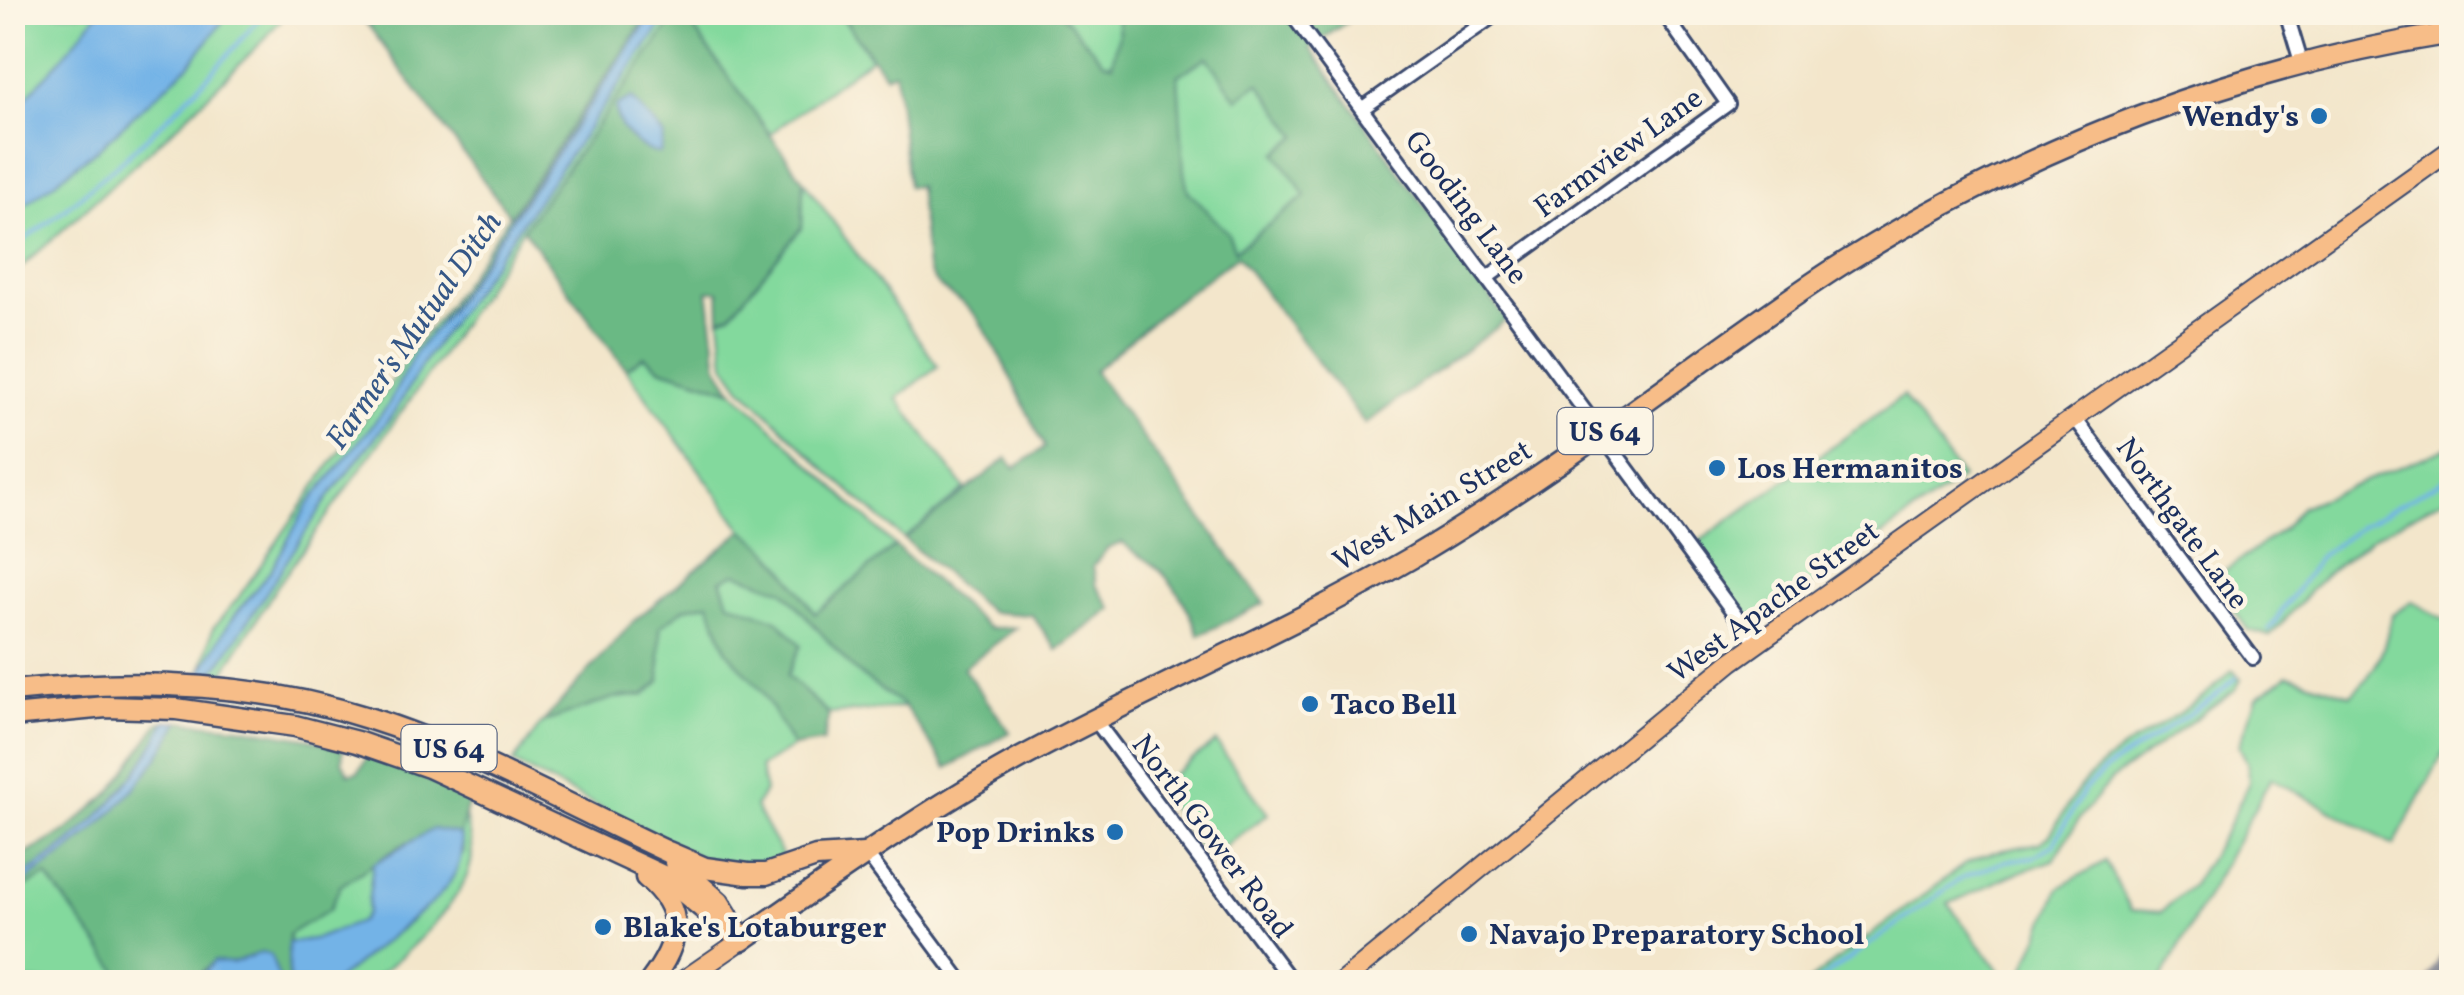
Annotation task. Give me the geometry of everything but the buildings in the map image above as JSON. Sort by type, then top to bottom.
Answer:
[{"type":"highway","name":"West Main Street","points":[[742,940],[866,853],[972,786],[1395,567],[1489,510],[1814,282],[1940,208],[2038,159],[2146,114],[2302,65],[2452,32]]},
{"type":"highway","name":"US 64","points":[[12,691],[76,684],[178,683],[366,717],[438,743],[704,868],[728,873],[766,874],[816,857],[866,853]]},
{"type":"highway","name":"US 64","points":[[12,716],[80,709],[150,708],[230,715],[357,742],[428,767],[665,877],[742,940]]},
{"type":"highway","points":[[624,832],[677,864],[710,892],[726,910],[742,940]]},
{"type":"highway","points":[[608,849],[662,891],[674,915],[671,948],[650,982]]},
{"type":"main road","name":"West Apache Street","points":[[1342,982],[1756,643],[2452,149]]},
{"type":"main road","name":"West Main Street","points":[[681,982],[742,940]]},
{"type":"street","name":"Gooding Lane","points":[[1290,12],[1756,643]]},
{"type":"street","points":[[1362,108],[1498,12]]},
{"type":"street","name":"Farmview Lane","points":[[1488,276],[1728,104],[1663,12]]},
{"type":"street","points":[[2286,12],[2302,65]]},
{"type":"street","name":"Northgate Lane","points":[[2074,417],[2252,658]]},
{"type":"street","name":"North Gower Road","points":[[1095,720],[1292,982]]},
{"type":"street","points":[[866,853],[962,982]]},
{"type":"green space","points":[[13,13],[193,13],[13,152]]},
{"type":"green space","points":[[229,13],[286,13],[179,124],[13,275],[12,214],[100,147],[189,65]]},
{"type":"green space","points":[[359,13],[649,13],[510,216]]},
{"type":"green space","points":[[649,13],[653,13],[402,377],[387,407],[307,506],[271,570],[229,623],[201,673],[213,628],[383,396],[410,352],[441,315]]},
{"type":"green space","points":[[670,13],[678,13],[523,229],[434,366],[278,585],[223,673],[210,674],[327,499],[395,412],[426,358]]},
{"type":"green space","points":[[678,13],[682,13],[803,180],[802,227],[730,315],[720,319],[719,291],[708,291],[718,366],[734,391],[660,368],[644,356],[626,369],[523,229]]},
{"type":"green space","points":[[682,13],[839,13],[871,58],[770,134]]},
{"type":"green space","points":[[839,13],[1060,13],[1104,62],[1112,64],[1119,34],[1117,13],[1359,13],[1310,48],[1507,320],[1365,424],[1237,256],[1166,309],[1094,371],[1264,603],[1199,635],[1169,581],[1123,542],[1107,549],[1093,566],[1096,585],[1112,609],[1057,650],[1032,615],[990,612],[904,539],[1007,458],[1015,468],[1045,447],[986,331],[927,268],[918,186],[908,187],[895,72],[885,75]],"holes":[[[1207,57],[1237,99],[1259,83],[1298,136],[1276,153],[1306,196],[1235,251],[1228,233],[1188,191],[1178,76]]]},
{"type":"green space","points":[[1060,13],[1117,13],[1119,34],[1112,64],[1104,62]]},
{"type":"green space","points":[[1207,56],[1259,83],[1299,137],[1306,196],[1234,251],[1224,232],[1191,196],[1182,164],[1178,76]]},
{"type":"green space","points":[[803,180],[938,366],[897,398],[965,489],[904,539],[741,387],[725,364],[720,319],[730,315],[802,227]]},
{"type":"green space","points":[[643,356],[660,368],[734,391],[895,546],[815,614],[775,558],[743,530],[626,369]]},
{"type":"green space","points":[[1903,396],[1962,478],[1755,626],[1747,621],[1693,546]]},
{"type":"green space","points":[[2451,446],[2451,495],[2373,537],[2325,575],[2270,636],[2248,630],[2214,583],[2218,576],[2283,529],[2301,507]]},
{"type":"green space","points":[[743,530],[775,558],[815,614],[895,546],[988,628],[1016,628],[963,668],[1010,732],[947,768],[905,707],[854,670],[783,590],[736,573],[721,580],[729,602],[777,620],[801,645],[787,676],[829,714],[823,742],[793,747],[762,691],[727,651],[709,603],[685,608],[660,627],[660,681],[644,695],[613,698],[542,723],[634,621]]},
{"type":"green space","points":[[736,573],[783,590],[854,670],[905,707],[829,714],[787,676],[751,612],[729,602],[721,579]]},
{"type":"green space","points":[[2412,601],[2451,624],[2451,739],[2394,845],[2271,778],[2160,982],[2020,982],[2059,888],[2105,861],[2131,910],[2161,912],[2192,885],[2226,831],[2249,782],[2248,764],[2239,746],[2257,697],[2288,675],[2351,695],[2379,659],[2392,615]]},
{"type":"green space","points":[[709,603],[727,651],[762,691],[793,747],[760,767],[765,792],[755,807],[784,858],[758,866],[700,858],[513,763],[542,723],[613,698],[645,695],[660,681],[660,627],[685,608]]},
{"type":"green space","points":[[2232,670],[2241,679],[2236,689],[2112,779],[2081,816],[2054,860],[1948,904],[2008,982],[1808,982],[1966,863],[1994,852],[2040,843],[2049,836],[2088,778],[2123,749],[2198,700]]},
{"type":"green space","points":[[166,721],[138,770],[102,813],[59,851],[13,882],[12,862],[66,831],[112,791],[159,723]]},
{"type":"green space","points":[[179,721],[311,739],[343,749],[342,761],[349,774],[358,772],[368,756],[470,796],[460,834],[424,836],[400,846],[340,886],[330,909],[289,934],[289,982],[280,982],[271,957],[263,952],[232,963],[214,961],[184,981],[126,982],[47,876],[13,893],[13,888],[62,855],[108,816],[148,771]]},
{"type":"green space","points":[[1216,742],[1268,814],[1208,859],[1156,787]]},
{"type":"green space","points":[[465,815],[471,862],[457,895],[444,912],[397,960],[368,982],[334,982],[412,920],[464,852],[460,834]]},
{"type":"green space","points":[[373,864],[367,913],[362,921],[318,938],[288,943],[289,934],[332,903],[340,886]]},
{"type":"green space","points":[[47,876],[126,982],[13,982],[13,893]]},
{"type":"water","points":[[99,12],[229,13],[189,65],[100,147],[13,214],[13,112]]},
{"type":"water","points":[[653,13],[670,13],[426,358],[395,411],[327,499],[218,667],[210,674],[201,673],[229,623],[271,570],[307,506],[387,407],[415,353],[445,317]]},
{"type":"water","points":[[632,98],[664,136],[660,153],[637,143],[623,129],[617,106]]},
{"type":"water","points":[[166,721],[179,721],[148,772],[128,795],[85,837],[13,888],[13,882],[81,833],[121,792]]},
{"type":"water","points":[[433,829],[460,834],[461,844],[456,871],[434,901],[334,982],[289,982],[288,943],[318,938],[362,921],[367,913],[373,864]]},
{"type":"water","points":[[263,952],[271,956],[280,982],[187,982],[204,973],[214,961],[232,963]]},
{"type":"waterway","points":[[12,249],[81,196],[146,138],[265,12]]},
{"type":"waterway","points":[[2269,630],[2320,556],[2360,527],[2452,475]]},
{"type":"waterway","points":[[1817,982],[1963,877],[2006,861],[2033,857],[2053,845],[2085,789],[2105,770],[2210,700],[2236,678]]},
{"type":"taxiway","points":[[2443,982],[2452,967]]},
{"type":"place","name":"Wendy's","points":[[2319,116]]},
{"type":"place","name":"Los Hermanitos","points":[[1717,468]]},
{"type":"place","name":"Taco Bell","points":[[1310,704]]},
{"type":"place","name":"Pop Drinks","points":[[1115,832]]},
{"type":"place","name":"Blake's Lotaburger","points":[[603,927]]},
{"type":"place","name":"Navajo Preparatory School","points":[[1469,934]]},
{"type":"water label","name":"Farmer's Mutual Ditch","points":[[413,330]]}]
